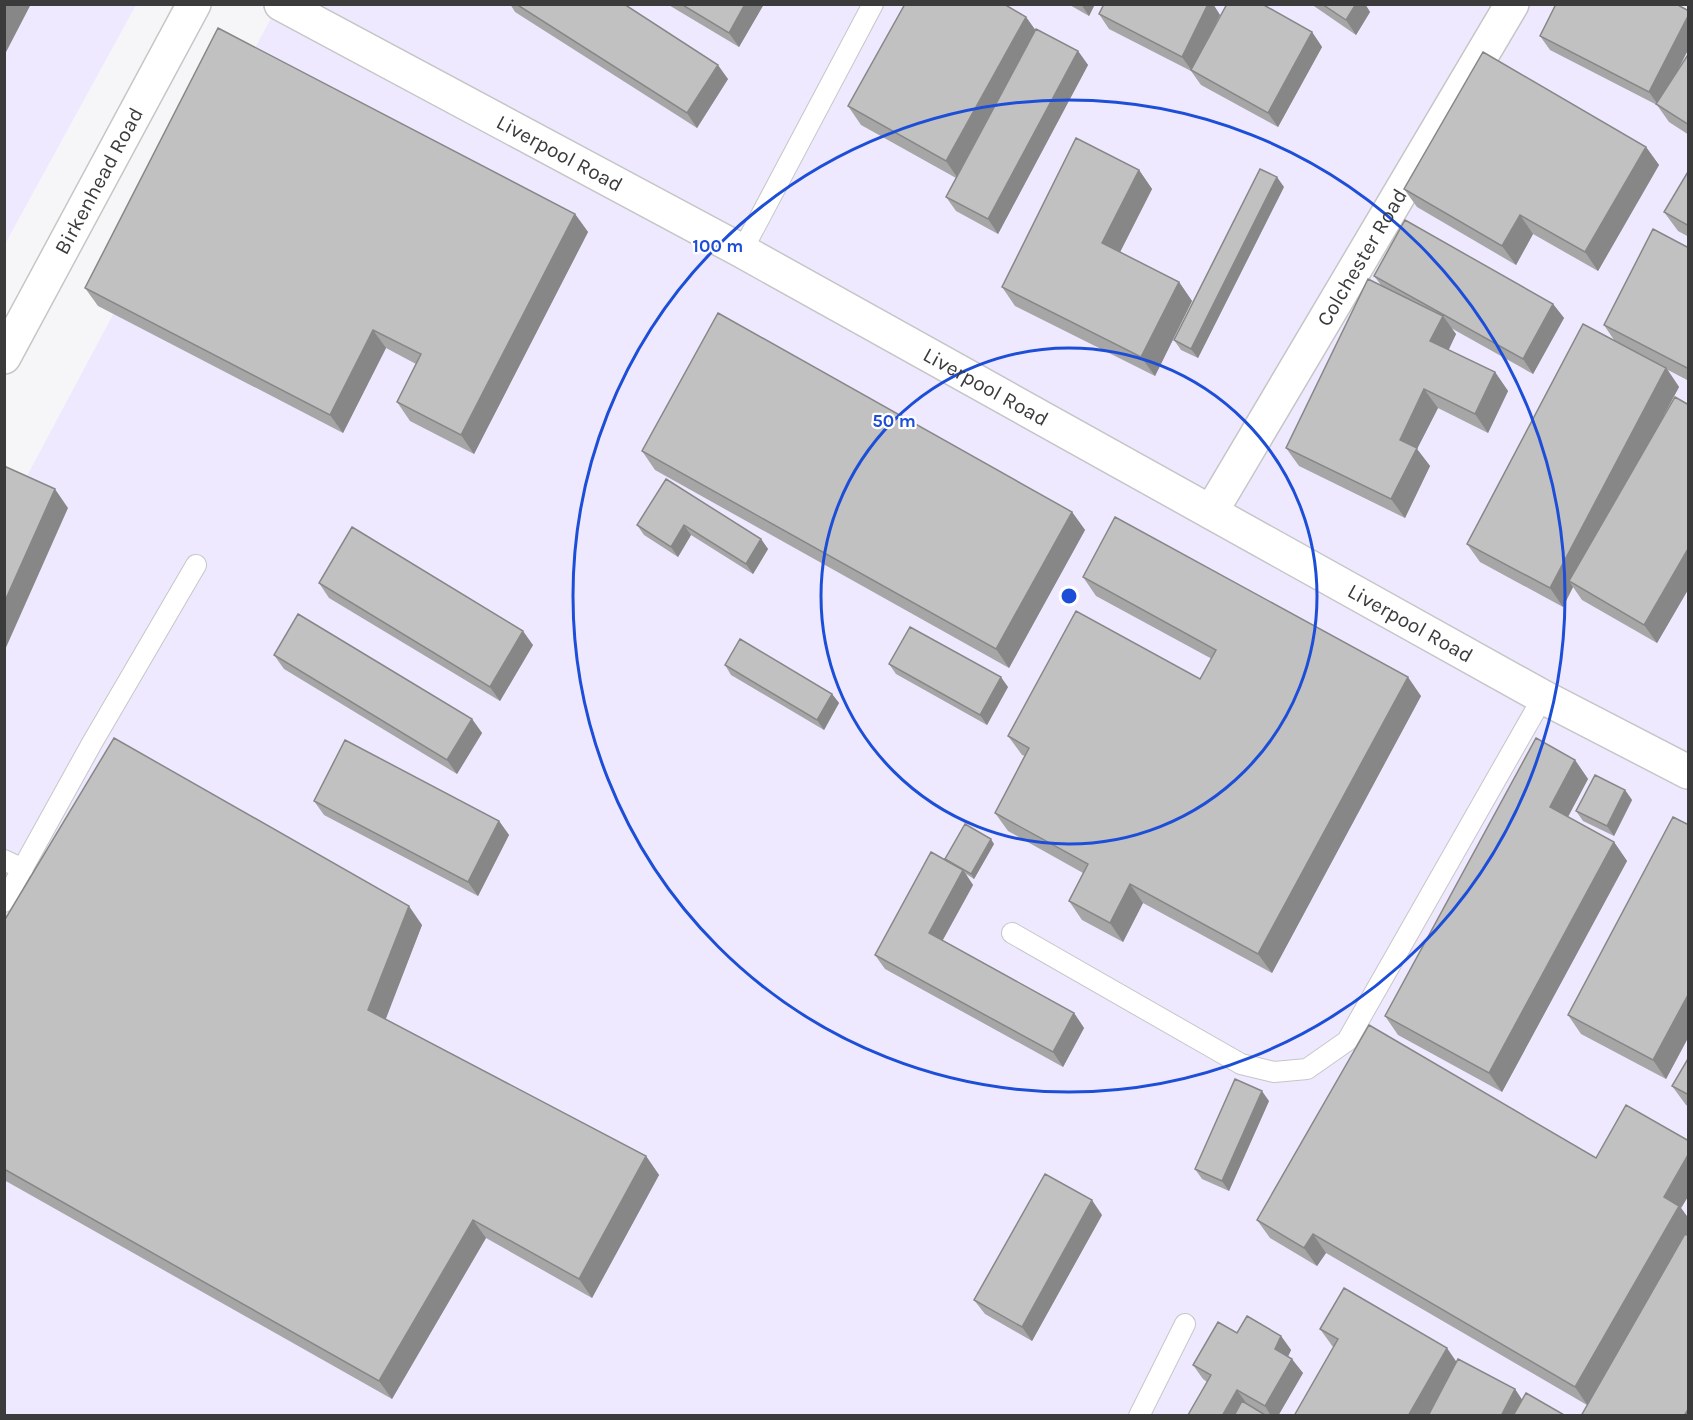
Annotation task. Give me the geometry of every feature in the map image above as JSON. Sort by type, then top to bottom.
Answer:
[{"type":"street","name":"Birkenhead Road","points":[[4,357],[194,4]]},
{"type":"street","name":"Liverpool Road","points":[[281,4],[742,251],[1543,697],[1689,772]]},
{"type":"street","name":"Colchester Road","points":[[1211,512],[1512,4]]},
{"type":"lane","points":[[742,251],[873,4]]},
{"type":"lane","points":[[4,902],[92,742],[196,565]]},
{"type":"lane","points":[[1012,933],[1241,1064],[1274,1072],[1307,1069],[1347,1041],[1543,697]]},
{"type":"lane","points":[[4,861],[23,870]]},
{"type":"lane","points":[[1139,1416],[1185,1324]]},
{"type":"shaded area","points":[[5,5],[136,5],[5,244]]},
{"type":"shaded area","points":[[278,5],[1688,5],[1688,1415],[5,1415],[4,519]]},
{"type":"building","points":[[516,4],[624,4],[718,65],[687,113]]},
{"type":"building","points":[[681,4],[745,4],[729,33]]},
{"type":"building","points":[[905,4],[1004,4],[1026,17],[946,161],[848,106]]},
{"type":"building","points":[[1104,4],[1208,4],[1182,57],[1099,14]]},
{"type":"building","points":[[1227,4],[1262,4],[1312,32],[1268,113],[1191,70]]},
{"type":"building","points":[[1322,4],[1356,4],[1346,20]]},
{"type":"building","points":[[1556,4],[1676,4],[1689,11],[1689,14],[1649,92],[1540,36]]},
{"type":"building","points":[[218,28],[575,214],[461,435],[397,402],[421,354],[373,330],[330,415],[85,288]]},
{"type":"building","points":[[1036,29],[1078,51],[988,219],[946,197]]},
{"type":"building","points":[[1483,52],[1646,147],[1585,252],[1520,215],[1502,246],[1404,189]]},
{"type":"building","points":[[1689,53],[1689,125],[1656,104]]},
{"type":"building","points":[[1076,138],[1139,170],[1102,243],[1179,282],[1141,357],[1002,287]]},
{"type":"building","points":[[1260,169],[1277,177],[1191,349],[1174,340]]},
{"type":"building","points":[[1689,170],[1689,226],[1664,212]]},
{"type":"building","points":[[1405,220],[1553,304],[1523,359],[1374,276]]},
{"type":"building","points":[[1653,229],[1689,248],[1689,369],[1604,325]]},
{"type":"building","points":[[1368,279],[1443,316],[1430,341],[1495,372],[1475,414],[1424,389],[1400,440],[1417,448],[1391,499],[1286,448]]},
{"type":"building","points":[[718,313],[1072,512],[996,649],[642,451]]},
{"type":"building","points":[[1583,324],[1666,368],[1550,588],[1467,544]]},
{"type":"building","points":[[1675,397],[1689,405],[1689,547],[1644,625],[1569,581]]},
{"type":"building","points":[[4,466],[55,489],[4,603]]},
{"type":"building","points":[[666,479],[761,539],[746,564],[684,525],[671,547],[637,525]]},
{"type":"building","points":[[1115,517],[1408,677],[1258,954],[1130,884],[1110,923],[1069,901],[1088,864],[995,813],[1029,748],[1008,736],[1076,611],[1200,679],[1216,650],[1083,577]]},
{"type":"building","points":[[352,527],[523,631],[490,687],[319,583]]},
{"type":"building","points":[[298,614],[472,719],[447,760],[274,655]]},
{"type":"building","points":[[910,627],[1001,677],[980,715],[889,664]]},
{"type":"building","points":[[740,639],[832,694],[817,720],[725,665]]},
{"type":"building","points":[[114,738],[409,906],[368,1010],[646,1156],[579,1279],[473,1220],[379,1381],[4,1169],[4,921]]},
{"type":"building","points":[[1536,738],[1575,760],[1550,807],[1614,842],[1489,1073],[1385,1016]]},
{"type":"building","points":[[345,740],[499,821],[468,882],[314,801]]},
{"type":"building","points":[[1595,775],[1625,790],[1607,826],[1576,811]]},
{"type":"building","points":[[1673,817],[1689,825],[1689,993],[1653,1060],[1568,1015]]},
{"type":"building","points":[[965,824],[991,839],[971,874],[945,859]]},
{"type":"building","points":[[931,852],[963,870],[929,933],[1074,1013],[1053,1052],[875,955]]},
{"type":"building","points":[[1369,1025],[1596,1158],[1626,1105],[1689,1141],[1689,1153],[1664,1197],[1679,1206],[1575,1387],[1313,1234],[1304,1248],[1257,1220]]},
{"type":"building","points":[[1689,1057],[1689,1095],[1672,1086]]},
{"type":"building","points":[[1235,1079],[1262,1091],[1222,1181],[1195,1169]]},
{"type":"building","points":[[1045,1174],[1092,1200],[1022,1327],[974,1300]]},
{"type":"building","points":[[1685,1234],[1689,1236],[1689,1408],[1684,1416],[1581,1416]]},
{"type":"building","points":[[1344,1288],[1447,1348],[1408,1416],[1294,1416],[1338,1339],[1320,1329]]},
{"type":"building","points":[[1247,1316],[1281,1336],[1275,1349],[1292,1359],[1265,1406],[1237,1390],[1222,1416],[1188,1415],[1211,1375],[1193,1365],[1218,1322],[1237,1333]]},
{"type":"building","points":[[1458,1359],[1515,1389],[1501,1416],[1428,1416]]},
{"type":"building","points":[[1526,1393],[1566,1416],[1513,1416]]},
{"type":"building","points":[[1242,1401],[1267,1416],[1234,1416]]}]
